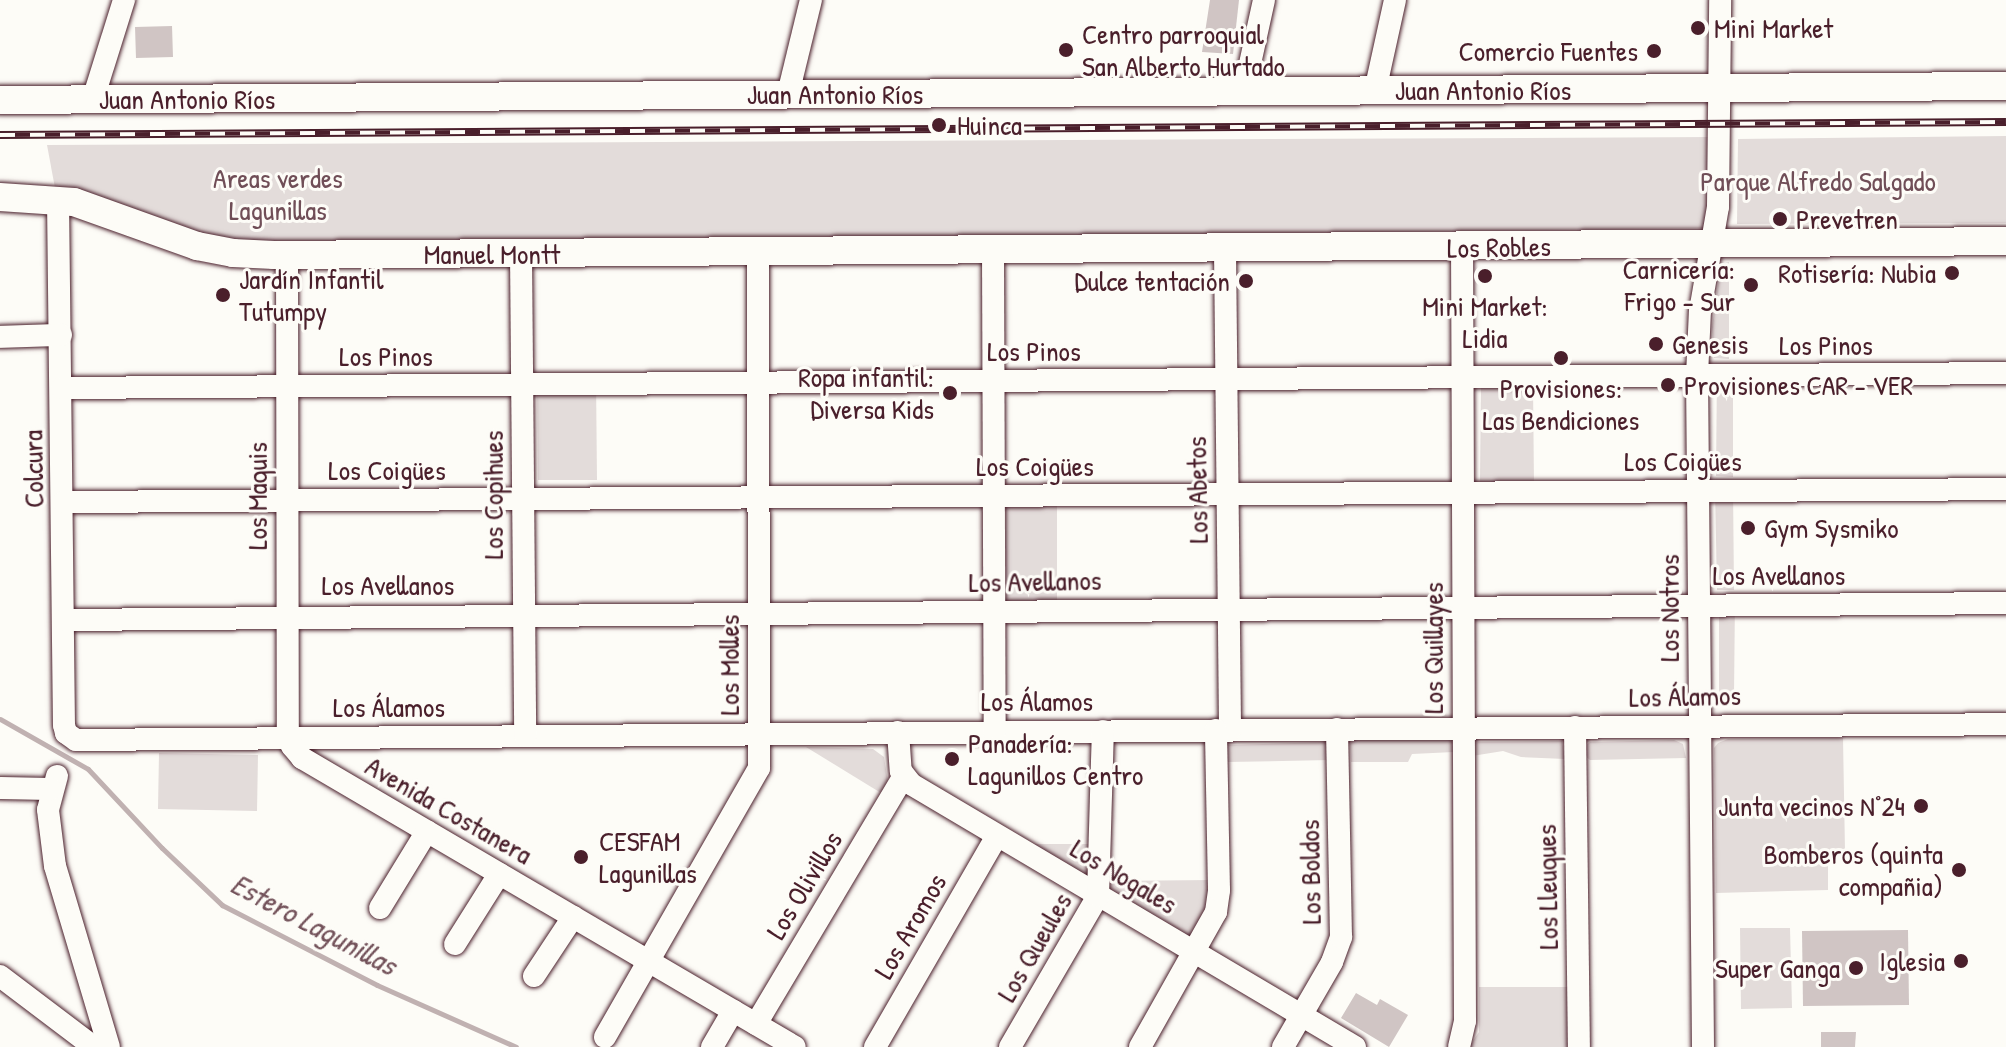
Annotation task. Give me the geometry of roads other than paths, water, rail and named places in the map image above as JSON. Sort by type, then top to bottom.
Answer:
[{"type":"main road","name":"Juan Antonio Ríos","points":[[0,100],[2006,86]]},
{"type":"main road","name":"Manuel Montt","points":[[0,197],[58,199],[111,213],[197,246],[233,253],[993,250]]},
{"type":"main road","name":"Los Robles","points":[[993,250],[2006,241]]},
{"type":"street","points":[[93,99],[124,0]]},
{"type":"street","points":[[788,94],[811,0]]},
{"type":"street","points":[[1244,91],[1264,0]]},
{"type":"street","points":[[1375,91],[1395,0]]},
{"type":"street","name":"Los Notros","points":[[1703,1047],[1697,376],[1700,311],[1713,244],[1719,169],[1720,0]]},
{"type":"street","name":"Colcura","points":[[58,199],[64,502],[64,725],[69,736]]},
{"type":"street","name":"Los Quillayes","points":[[1459,1047],[1465,1021],[1462,247]]},
{"type":"street","name":"Los Abetos","points":[[1140,1047],[1212,922],[1218,900],[1228,609],[1225,249]]},
{"type":"street","points":[[993,250],[995,732]]},
{"type":"street","name":"Los Molles","points":[[605,1037],[756,779],[760,762],[758,252]]},
{"type":"street","name":"Los Copihues","points":[[521,253],[525,736]]},
{"type":"street","name":"Los Maquis","points":[[287,255],[288,737]]},
{"type":"street","points":[[0,337],[61,335]]},
{"type":"street","name":"Los Pinos","points":[[62,388],[2006,373]]},
{"type":"street","name":"Los Coigües","points":[[64,502],[758,500],[2006,489]]},
{"type":"street","name":"Los Avellanos","points":[[65,620],[2006,603]]},
{"type":"street","name":"Los Álamos","points":[[69,736],[80,740],[2006,724]]},
{"type":"street","name":"Los Lleuques","points":[[1575,727],[1579,1047]]},
{"type":"street","name":"Los Boldos","points":[[1283,1047],[1332,962],[1341,937],[1337,729]]},
{"type":"street","name":"Los Queules","points":[[1010,1047],[1098,896],[1103,731]]},
{"type":"street","points":[[898,732],[903,777]]},
{"type":"street","name":"Avenida Costanera","points":[[288,737],[302,758],[795,1047]]},
{"type":"street","name":"Los Nogales","points":[[903,777],[997,836],[1355,1047]]},
{"type":"street","name":"Los Olivillos","points":[[756,1024],[903,777]]},
{"type":"street","points":[[0,788],[54,783],[48,810],[55,866],[109,1047]]},
{"type":"street","points":[[380,908],[427,831]]},
{"type":"street","name":"Los Aromos","points":[[875,1047],[997,836]]},
{"type":"street","points":[[455,944],[499,874]]},
{"type":"street","points":[[534,976],[573,917]]},
{"type":"street","points":[[0,976],[94,1047]]},
{"type":"street","points":[[712,1047],[733,1011]]},
{"type":"waterway","name":"Estero Lagunillas","points":[[0,719],[88,769],[162,848],[222,905],[377,985],[516,1047]]},
{"type":"railway","points":[[0,135],[2006,122]]},
{"type":"place","name":"Mini Market","points":[[1698,28]]},
{"type":"place","name":"Centro parroquial San Alberto Hurtado","points":[[1066,50]]},
{"type":"place","name":"Comercio Fuentes","points":[[1654,51]]},
{"type":"place","name":"Huinca","points":[[939,125]]},
{"type":"place","name":"Prevetren","points":[[1780,219]]},
{"type":"place","name":"Rotisería: Nubia","points":[[1952,273]]},
{"type":"place","name":"Mini Market: Lidia","points":[[1485,276]]},
{"type":"place","name":"Dulce tentación","points":[[1246,281]]},
{"type":"place","name":"Carnicería: Frigo - Sur","points":[[1751,285]]},
{"type":"place","name":"Jardín Infantil Tutumpy","points":[[223,295]]},
{"type":"place","name":"Genesis","points":[[1656,344]]},
{"type":"place","name":"Provisiones: Las Bendiciones","points":[[1561,358]]},
{"type":"place","name":"Provisiones CAR - VER","points":[[1668,385]]},
{"type":"place","name":"Ropa infantil: Diversa Kids","points":[[950,393]]},
{"type":"place","name":"Gym Sysmiko","points":[[1748,528]]},
{"type":"place","name":"Panadería: Lagunillos Centro","points":[[952,759]]},
{"type":"place","name":"Junta vecinos N°24","points":[[1921,806]]},
{"type":"place","name":"CESFAM Lagunillas","points":[[581,857]]},
{"type":"place","name":"Bomberos (quinta compañia)","points":[[1959,870]]},
{"type":"place","name":"Iglesia","points":[[1961,961]]},
{"type":"place","name":"Super Ganga","points":[[1856,968]]},
{"type":"park label","name":"Parque Alfredo Salgado","points":[[1818,181]]},
{"type":"park label","name":"Areas verdes Lagunillas","points":[[278,194]]}]
